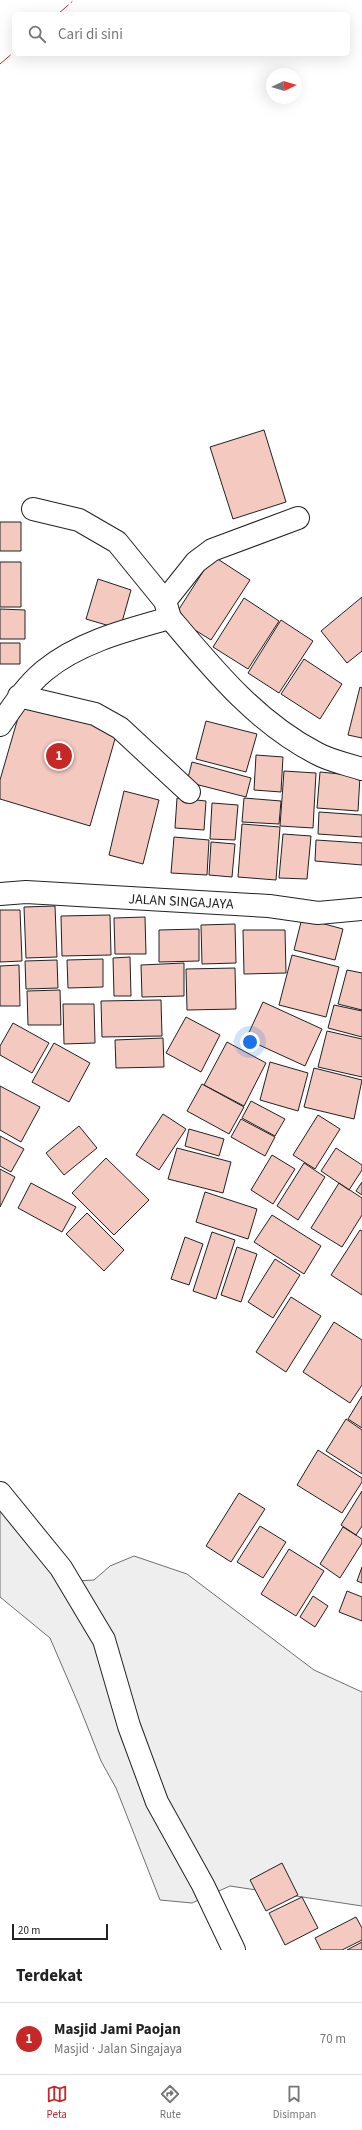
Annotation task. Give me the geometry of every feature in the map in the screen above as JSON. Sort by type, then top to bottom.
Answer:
[{"type":"street","points":[[33,509],[79,520],[117,542],[219,677],[276,729],[317,754],[362,769]]},
{"type":"street","points":[[0,725],[19,696],[43,671],[66,655],[167,610],[196,562],[212,550],[298,518]]},
{"type":"street","points":[[19,696],[94,714],[120,728],[189,792]]},
{"type":"street","name":"JALAN SINGAJAYA","points":[[0,894],[26,892],[261,905],[318,913],[362,909]]},
{"type":"street","points":[[0,1494],[61,1568],[104,1640],[128,1726],[157,1802],[203,1885],[234,1950]]},
{"type":"shaded area","points":[[0,1510],[60,1582],[94,1580],[110,1566],[134,1556],[187,1574],[314,1670],[362,1692],[362,1906],[230,1886],[192,1903],[160,1900],[116,1788],[101,1761],[50,1638],[0,1597]]},
{"type":"building","points":[[264,430],[286,502],[233,519],[210,447]]},
{"type":"building","points":[[0,522],[21,522],[21,551],[0,551]]},
{"type":"building","points":[[213,556],[250,580],[211,640],[174,617]]},
{"type":"building","points":[[0,562],[21,562],[21,607],[0,607]]},
{"type":"building","points":[[98,579],[131,590],[120,629],[86,619]]},
{"type":"building","points":[[362,597],[362,651],[347,663],[321,631]]},
{"type":"building","points":[[244,598],[279,621],[248,669],[213,647]]},
{"type":"building","points":[[0,609],[25,610],[25,639],[0,639]]},
{"type":"building","points":[[281,620],[313,641],[279,693],[248,673]]},
{"type":"building","points":[[0,643],[20,643],[20,664],[0,664]]},
{"type":"building","points":[[304,659],[342,684],[320,719],[281,694]]},
{"type":"building","points":[[360,687],[362,688],[362,738],[348,735]]},
{"type":"building","points":[[22,704],[117,732],[90,826],[0,799],[0,780]]},
{"type":"building","points":[[206,721],[257,734],[246,772],[196,759]]},
{"type":"building","points":[[256,755],[283,757],[281,792],[254,790]]},
{"type":"building","points":[[192,762],[251,778],[246,797],[187,782]]},
{"type":"building","points":[[284,771],[316,773],[313,828],[280,826]]},
{"type":"building","points":[[320,772],[360,776],[358,811],[317,808]]},
{"type":"building","points":[[124,791],[159,800],[143,864],[109,855]]},
{"type":"building","points":[[177,798],[206,801],[204,830],[175,828]]},
{"type":"building","points":[[244,798],[281,801],[279,824],[242,822]]},
{"type":"building","points":[[212,803],[238,805],[235,840],[210,839]]},
{"type":"building","points":[[319,812],[362,815],[362,837],[318,834]]},
{"type":"building","points":[[242,824],[280,827],[276,880],[238,877]]},
{"type":"building","points":[[283,834],[311,836],[307,879],[279,878]]},
{"type":"building","points":[[174,837],[209,840],[207,875],[171,873]]},
{"type":"building","points":[[316,840],[362,843],[362,865],[315,861]]},
{"type":"building","points":[[211,842],[235,844],[232,877],[209,875]]},
{"type":"building","points":[[55,906],[57,957],[26,958],[24,907]]},
{"type":"building","points":[[0,910],[20,910],[22,961],[0,962]]},
{"type":"building","points":[[110,915],[111,955],[62,956],[61,916]]},
{"type":"building","points":[[145,917],[146,954],[115,954],[114,918]]},
{"type":"building","points":[[302,918],[343,929],[335,960],[294,950]]},
{"type":"building","points":[[235,924],[236,963],[202,964],[201,925]]},
{"type":"building","points":[[199,929],[199,961],[159,962],[159,930]]},
{"type":"building","points":[[243,930],[285,930],[286,973],[244,974]]},
{"type":"building","points":[[292,955],[339,967],[326,1017],[279,1005]]},
{"type":"building","points":[[130,957],[131,996],[114,996],[113,958]]},
{"type":"building","points":[[103,959],[103,987],[68,988],[67,960]]},
{"type":"building","points":[[57,960],[58,988],[26,989],[25,961]]},
{"type":"building","points":[[184,963],[184,996],[142,997],[141,965]]},
{"type":"building","points":[[19,965],[20,1006],[0,1006],[0,966]]},
{"type":"building","points":[[235,968],[236,1009],[187,1010],[186,969]]},
{"type":"building","points":[[347,970],[362,973],[362,1010],[338,1004]]},
{"type":"building","points":[[60,990],[61,1025],[28,1025],[27,991]]},
{"type":"building","points":[[161,1000],[162,1036],[102,1037],[101,1001]]},
{"type":"building","points":[[263,1002],[322,1029],[305,1066],[246,1039]]},
{"type":"building","points":[[63,1004],[94,1004],[95,1043],[64,1044]]},
{"type":"building","points":[[334,1005],[362,1011],[362,1037],[328,1028]]},
{"type":"building","points":[[186,1017],[220,1035],[201,1072],[166,1053]]},
{"type":"building","points":[[13,1023],[49,1043],[32,1073],[0,1055],[0,1046]]},
{"type":"building","points":[[327,1031],[362,1039],[362,1077],[318,1067]]},
{"type":"building","points":[[163,1038],[164,1067],[116,1068],[115,1040]]},
{"type":"building","points":[[227,1042],[266,1063],[244,1106],[204,1085]]},
{"type":"building","points":[[54,1043],[90,1063],[69,1102],[32,1082]]},
{"type":"building","points":[[270,1062],[308,1073],[298,1111],[260,1100]]},
{"type":"building","points":[[314,1068],[362,1080],[354,1119],[304,1107]]},
{"type":"building","points":[[202,1084],[244,1107],[229,1134],[187,1111]]},
{"type":"building","points":[[0,1086],[40,1107],[21,1142],[0,1130]]},
{"type":"building","points":[[251,1101],[285,1119],[275,1136],[242,1118]]},
{"type":"building","points":[[163,1114],[186,1129],[159,1170],[136,1155]]},
{"type":"building","points":[[318,1115],[340,1129],[315,1169],[293,1155]]},
{"type":"building","points":[[241,1119],[275,1137],[265,1156],[231,1137]]},
{"type":"building","points":[[79,1126],[97,1148],[64,1175],[46,1153]]},
{"type":"building","points":[[189,1129],[224,1139],[219,1156],[185,1146]]},
{"type":"building","points":[[0,1136],[24,1149],[11,1172],[0,1166]]},
{"type":"building","points":[[177,1148],[231,1162],[223,1193],[168,1179]]},
{"type":"building","points":[[336,1148],[362,1165],[362,1170],[349,1190],[321,1171]]},
{"type":"building","points":[[272,1155],[295,1169],[273,1204],[251,1190]]},
{"type":"building","points":[[106,1158],[149,1200],[114,1235],[72,1193]]},
{"type":"building","points":[[304,1163],[325,1177],[298,1220],[277,1206]]},
{"type":"building","points":[[0,1169],[15,1177],[0,1207]]},
{"type":"building","points":[[362,1182],[362,1195],[356,1191]]},
{"type":"building","points":[[31,1183],[76,1207],[62,1232],[18,1208]]},
{"type":"building","points":[[339,1183],[362,1198],[362,1215],[342,1247],[311,1228]]},
{"type":"building","points":[[205,1192],[257,1209],[248,1239],[196,1222]]},
{"type":"building","points":[[87,1213],[124,1250],[104,1271],[66,1234]]},
{"type":"building","points":[[272,1215],[321,1246],[304,1274],[254,1242]]},
{"type":"building","points":[[360,1230],[362,1231],[362,1295],[331,1275]]},
{"type":"building","points":[[212,1232],[235,1240],[216,1299],[193,1291]]},
{"type":"building","points":[[185,1237],[203,1244],[189,1285],[171,1279]]},
{"type":"building","points":[[237,1247],[257,1254],[241,1302],[221,1295]]},
{"type":"building","points":[[275,1259],[300,1275],[273,1318],[248,1302]]},
{"type":"building","points":[[291,1297],[321,1316],[286,1372],[256,1352]]},
{"type":"building","points":[[334,1322],[362,1340],[362,1385],[350,1403],[303,1372]]},
{"type":"building","points":[[362,1396],[362,1428],[348,1419]]},
{"type":"building","points":[[346,1419],[362,1430],[362,1474],[326,1451]]},
{"type":"building","points":[[318,1450],[362,1478],[362,1482],[342,1513],[297,1485]]},
{"type":"building","points":[[362,1491],[362,1526],[356,1535],[341,1525]]},
{"type":"building","points":[[239,1493],[265,1509],[231,1562],[206,1546]]},
{"type":"building","points":[[260,1526],[286,1542],[263,1578],[237,1562]]},
{"type":"building","points":[[343,1527],[362,1539],[362,1543],[340,1578],[320,1564]]},
{"type":"building","points":[[289,1549],[324,1571],[296,1616],[261,1594]]},
{"type":"building","points":[[362,1567],[362,1583],[357,1581]]},
{"type":"building","points":[[347,1591],[362,1597],[362,1621],[339,1612]]},
{"type":"building","points":[[313,1596],[328,1606],[315,1627],[300,1617]]},
{"type":"building","points":[[282,1863],[298,1895],[266,1911],[250,1880]]},
{"type":"building","points":[[302,1897],[318,1928],[285,1945],[269,1913]]},
{"type":"building","points":[[356,1917],[362,1928],[362,1940],[342,1950],[321,1950],[315,1938]]},
{"type":"building","points":[[362,1942],[362,1950],[347,1950]]},
{"type":"power","points":[[60,12],[74,0]]},
{"type":"power","points":[[0,64],[12,54]]},
{"type":"place","name":"Masjid Jami Paojan","points":[[59,756]]}]
